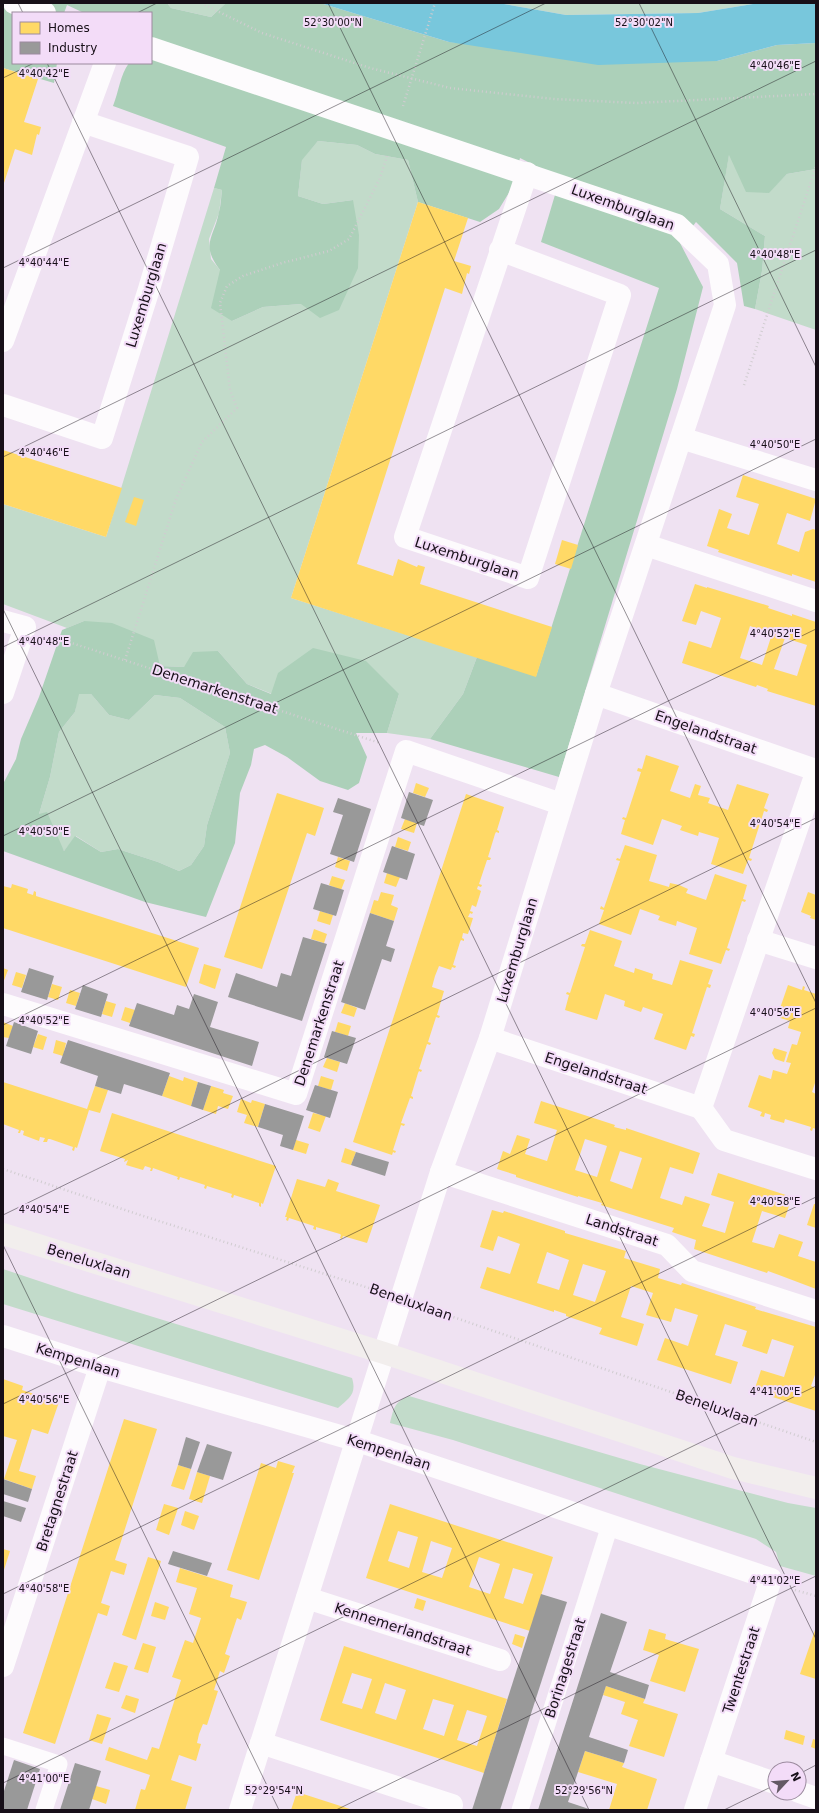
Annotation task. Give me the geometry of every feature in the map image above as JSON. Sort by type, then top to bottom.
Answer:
[{"type":"main road","name":"Beneluxlaan","points":[[3,1234],[384,1353],[733,1468],[816,1488]]},
{"type":"street","points":[[14,3],[42,12]]},
{"type":"street","name":"Luxemburglaan","points":[[152,48],[527,173],[677,225],[718,264],[725,305],[596,694],[490,1038],[441,1172],[384,1353]]},
{"type":"street","points":[[3,341],[105,64]]},
{"type":"street","name":"Luxemburglaan","points":[[3,405],[102,438],[149,289],[188,157],[83,122]]},
{"type":"street","name":"Luxemburglaan","points":[[500,250],[620,295],[528,578],[405,537],[500,250],[527,173]]},
{"type":"street","points":[[681,438],[816,480]]},
{"type":"street","points":[[646,545],[816,602]]},
{"type":"street","points":[[3,620],[25,627],[3,692]]},
{"type":"street","name":"Engelandstraat","points":[[490,1038],[701,1108],[816,772],[596,694]]},
{"type":"street","points":[[406,751],[561,804]]},
{"type":"street","name":"Denemarkenstraat","points":[[3,1004],[296,1094],[406,751]]},
{"type":"street","points":[[758,940],[816,958]]},
{"type":"street","points":[[701,1108],[724,1140],[816,1169]]},
{"type":"street","name":"Landstraat","points":[[441,1172],[667,1245],[692,1271],[816,1311]]},
{"type":"street","name":"Kempenlaan","points":[[3,1336],[100,1367],[358,1441],[771,1579]]},
{"type":"street","points":[[240,1810],[358,1441],[384,1353]]},
{"type":"street","name":"Bretagnestraat","points":[[3,1666],[8,1633],[100,1367]]},
{"type":"street","name":"Twentestraat","points":[[695,1810],[771,1579]]},
{"type":"street","name":"Kennemerlandstraat","points":[[307,1598],[500,1660]]},
{"type":"street","points":[[261,1743],[452,1806]]},
{"type":"street","points":[[711,1761],[767,1781]]},
{"type":"lane","name":"Borinagestraat","points":[[520,1810],[610,1525]]},
{"type":"lane","points":[[3,1746],[59,1764],[44,1810]]},
{"type":"path","points":[[201,3],[262,32],[370,68],[450,88],[554,99],[636,103],[816,94]]},
{"type":"path","points":[[413,78],[435,3]]},
{"type":"path","points":[[125,660],[176,499],[202,442],[237,408],[230,390],[220,303],[227,286],[242,276],[282,263],[329,251],[349,239],[380,178],[395,130]]},
{"type":"path","points":[[744,385],[816,166]]},
{"type":"path","name":"Denemarkenstraat","points":[[25,627],[406,751]]},
{"type":"path","name":"Beneluxlaan","points":[[3,1169],[401,1299],[816,1442]]},
{"type":"green space","points":[[3,3],[167,3],[171,8],[211,17],[226,3],[320,3],[449,42],[717,61],[777,45],[816,43],[816,169],[787,174],[769,193],[746,192],[729,155],[720,209],[765,236],[762,271],[755,309],[744,306],[737,263],[696,222],[680,243],[703,287],[677,389],[559,777],[430,739],[463,694],[477,657],[536,676],[659,288],[541,242],[560,178],[520,158],[513,186],[499,209],[480,222],[418,202],[408,160],[375,154],[357,145],[318,141],[302,160],[298,196],[323,204],[353,200],[359,235],[358,268],[339,310],[320,318],[301,304],[263,307],[232,321],[211,308],[220,270],[211,254],[210,241],[220,209],[222,190],[214,188],[226,147],[113,106],[128,64],[152,64],[152,12],[82,12],[67,5],[64,12],[12,12],[12,64],[57,64],[54,83],[3,68]]},
{"type":"green space","points":[[167,3],[226,3],[211,17],[171,8]]},
{"type":"green space","points":[[498,3],[759,3],[698,13],[566,15]]},
{"type":"green space","points":[[318,141],[357,145],[375,154],[408,160],[418,202],[291,598],[477,657],[463,694],[430,739],[387,733],[399,694],[272,694],[247,684],[218,651],[184,667],[160,666],[84,621],[67,628],[3,604],[3,504],[106,537],[214,188],[222,190],[219,213],[209,239],[211,259],[220,270],[232,321],[263,307],[301,304],[353,200],[323,204],[298,196],[302,159]]},
{"type":"green space","points":[[729,154],[768,193],[787,174],[816,169],[816,330],[755,309],[762,271],[765,236],[720,209]]},
{"type":"green space","points":[[84,621],[112,623],[154,640],[160,666],[184,667],[193,652],[218,651],[247,684],[271,694],[278,673],[313,648],[366,661],[399,694],[387,733],[356,733],[367,757],[359,783],[348,790],[320,781],[287,757],[265,745],[254,749],[251,765],[240,793],[235,843],[206,917],[145,902],[3,851],[3,784],[16,759],[21,739],[39,697],[62,630]],"holes":[[[79,694],[91,694],[109,715],[129,720],[155,695],[180,698],[225,727],[230,753],[207,825],[204,846],[191,865],[179,871],[158,862],[118,849],[101,852],[75,836],[64,851],[47,812],[39,814],[50,777],[59,732],[75,712]]]},
{"type":"green space","points":[[78,694],[91,694],[109,715],[129,720],[155,695],[180,698],[225,727],[230,753],[207,825],[204,846],[191,865],[179,871],[158,862],[118,849],[101,852],[76,836],[64,851],[39,814],[50,777],[59,732],[75,712]]},
{"type":"green space","points":[[3,1269],[75,1293],[352,1378],[353,1392],[338,1408],[3,1304]]},
{"type":"green space","points":[[409,1396],[640,1464],[788,1503],[816,1508],[816,1576],[780,1566],[776,1552],[756,1539],[453,1440],[390,1423],[397,1403]]},
{"type":"water","points":[[320,3],[498,3],[566,15],[698,13],[759,3],[816,3],[816,43],[777,45],[717,61],[598,65],[449,42]]},
{"type":"building: Homes","points":[[3,68],[38,79],[24,122],[41,127],[39,135],[37,134],[32,155],[15,149],[3,186]]},
{"type":"building: Homes","points":[[418,202],[468,218],[454,261],[471,266],[469,274],[467,273],[462,294],[445,288],[357,564],[393,576],[398,559],[417,567],[418,565],[425,567],[420,584],[552,627],[536,677],[291,598]]},
{"type":"building: Homes","points":[[3,450],[122,488],[106,537],[3,504]]},
{"type":"building: Homes","points":[[743,475],[816,499],[810,521],[787,513],[777,544],[799,552],[805,532],[813,529],[816,530],[816,582],[792,574],[792,576],[718,552],[719,550],[707,546],[719,509],[732,514],[727,528],[749,535],[759,504],[736,497]]},
{"type":"building: Homes","points":[[134,497],[144,500],[136,526],[125,522]]},
{"type":"building: Homes","points":[[562,540],[578,545],[571,569],[555,564]]},
{"type":"building: Homes","points":[[695,584],[769,606],[768,608],[792,616],[792,614],[816,622],[816,706],[767,691],[768,689],[757,685],[756,687],[682,663],[689,641],[711,648],[721,618],[701,611],[696,625],[682,621]],"holes":[[[750,626],[772,634],[762,665],[740,658]],[[785,638],[807,645],[797,676],[774,669]]]},
{"type":"building: Homes","points":[[646,755],[679,766],[670,791],[690,798],[695,784],[701,786],[698,795],[710,798],[708,803],[728,810],[737,784],[769,794],[764,808],[768,810],[767,812],[764,811],[749,858],[752,859],[751,861],[748,860],[743,874],[711,864],[719,838],[699,832],[698,836],[680,830],[682,826],[662,819],[653,845],[621,834],[625,820],[622,819],[623,817],[626,818],[641,772],[637,771],[638,768],[642,769]]},
{"type":"building: Homes","points":[[416,783],[429,788],[425,797],[413,793]]},
{"type":"building: Homes","points":[[277,793],[324,808],[315,836],[307,833],[262,969],[224,957]]},
{"type":"building: Homes","points":[[466,794],[504,807],[497,830],[499,833],[496,832],[495,834],[488,857],[491,858],[490,860],[487,860],[479,884],[482,885],[481,887],[478,886],[477,889],[481,891],[476,907],[472,905],[470,911],[473,912],[472,914],[470,913],[468,917],[473,918],[468,934],[463,933],[462,938],[464,941],[461,940],[460,942],[453,965],[456,966],[455,968],[452,967],[451,970],[439,966],[435,976],[432,987],[444,991],[437,1015],[440,1016],[439,1018],[436,1017],[428,1042],[431,1043],[430,1045],[427,1044],[419,1069],[422,1070],[418,1073],[411,1096],[413,1099],[410,1098],[401,1123],[405,1124],[404,1126],[401,1125],[393,1150],[396,1151],[395,1153],[393,1152],[392,1155],[353,1142]]},
{"type":"building: Homes","points":[[405,819],[417,823],[414,833],[401,829]]},
{"type":"building: Homes","points":[[398,837],[411,842],[408,851],[395,847]]},
{"type":"building: Homes","points":[[625,845],[657,855],[649,881],[669,887],[670,883],[679,885],[688,889],[686,893],[706,900],[715,874],[747,885],[743,899],[746,900],[745,902],[742,901],[727,948],[730,949],[729,951],[726,950],[721,964],[689,954],[697,928],[677,921],[676,926],[658,920],[660,916],[640,909],[631,935],[599,924],[604,910],[600,909],[601,906],[604,908],[620,861],[616,860],[617,858],[620,859]]},
{"type":"building: Homes","points":[[338,857],[350,861],[347,871],[335,867]]},
{"type":"building: Homes","points":[[387,873],[400,877],[396,887],[384,883]]},
{"type":"building: Homes","points":[[332,876],[345,880],[341,890],[329,885]]},
{"type":"building: Homes","points":[[12,884],[28,889],[27,893],[33,895],[34,891],[36,892],[36,896],[199,948],[186,987],[3,928],[3,886],[11,888]]},
{"type":"building: Homes","points":[[381,892],[394,895],[391,905],[398,908],[394,921],[370,913],[374,900],[378,901]]},
{"type":"building: Homes","points":[[808,892],[816,895],[816,920],[801,912]]},
{"type":"building: Homes","points":[[320,911],[333,915],[330,925],[317,921]]},
{"type":"building: Homes","points":[[314,929],[327,934],[324,943],[311,939]]},
{"type":"building: Homes","points":[[590,930],[622,941],[614,966],[634,973],[635,968],[653,974],[652,979],[672,985],[680,960],[713,970],[708,984],[711,985],[710,988],[707,987],[692,1033],[695,1034],[694,1037],[691,1036],[686,1050],[654,1039],[663,1014],[643,1007],[641,1012],[624,1006],[625,1001],[605,994],[597,1020],[565,1010],[569,995],[566,994],[567,992],[570,993],[585,947],[581,946],[582,944],[585,944]]},
{"type":"building: Homes","points":[[204,964],[221,969],[215,989],[199,983]]},
{"type":"building: Homes","points":[[3,968],[8,970],[3,983]]},
{"type":"building: Homes","points":[[16,972],[26,975],[22,988],[12,985]]},
{"type":"building: Homes","points":[[52,984],[62,987],[58,1000],[48,997]]},
{"type":"building: Homes","points":[[788,985],[802,990],[803,986],[805,987],[804,990],[816,994],[816,1080],[812,1092],[816,1094],[816,1129],[813,1128],[812,1131],[810,1130],[811,1127],[785,1119],[784,1123],[770,1119],[771,1115],[765,1113],[764,1117],[760,1116],[762,1112],[748,1107],[759,1075],[771,1079],[773,1070],[787,1074],[791,1063],[786,1062],[792,1044],[797,1045],[801,1032],[788,1028],[790,1021],[777,1017]]},
{"type":"building: Homes","points":[[70,990],[80,993],[76,1006],[66,1003]]},
{"type":"building: Homes","points":[[106,1001],[116,1004],[112,1017],[102,1014]]},
{"type":"building: Homes","points":[[345,1003],[357,1008],[354,1017],[341,1013]]},
{"type":"building: Homes","points":[[125,1007],[135,1010],[130,1023],[121,1020]]},
{"type":"building: Homes","points":[[3,1022],[13,1026],[9,1038],[3,1037]]},
{"type":"building: Homes","points":[[338,1022],[351,1026],[348,1036],[335,1032]]},
{"type":"building: Homes","points":[[38,1034],[47,1037],[43,1050],[33,1047]]},
{"type":"building: Homes","points":[[56,1040],[66,1043],[63,1056],[53,1053]]},
{"type":"building: Homes","points":[[774,1048],[787,1052],[784,1062],[775,1059],[772,1053]]},
{"type":"building: Homes","points":[[327,1058],[340,1062],[337,1072],[323,1067]]},
{"type":"building: Homes","points":[[169,1076],[183,1081],[184,1077],[198,1082],[191,1106],[162,1096]]},
{"type":"building: Homes","points":[[321,1076],[334,1080],[331,1090],[318,1086]]},
{"type":"building: Homes","points":[[3,1082],[87,1109],[95,1086],[108,1090],[100,1113],[89,1110],[77,1148],[75,1147],[74,1151],[72,1150],[73,1147],[50,1139],[48,1139],[47,1142],[43,1142],[45,1138],[40,1137],[39,1141],[23,1135],[24,1131],[21,1130],[20,1133],[18,1133],[19,1130],[3,1124]]},
{"type":"building: Homes","points":[[211,1086],[224,1090],[223,1093],[233,1096],[228,1109],[218,1106],[216,1114],[203,1110]]},
{"type":"building: Homes","points":[[241,1099],[251,1103],[252,1100],[265,1104],[258,1127],[244,1123],[247,1115],[237,1112]]},
{"type":"building: Homes","points":[[541,1101],[615,1125],[614,1127],[626,1130],[626,1128],[700,1153],[693,1174],[670,1167],[660,1198],[682,1205],[685,1196],[710,1204],[702,1226],[725,1233],[734,1202],[711,1195],[718,1173],[792,1197],[785,1218],[762,1211],[752,1242],[774,1248],[779,1234],[803,1242],[798,1256],[816,1262],[816,1289],[768,1271],[767,1273],[694,1249],[696,1240],[672,1232],[674,1228],[601,1205],[602,1203],[578,1197],[516,1177],[516,1175],[497,1169],[503,1151],[510,1154],[517,1135],[530,1139],[525,1154],[547,1161],[557,1130],[534,1123]],"holes":[[[585,1139],[607,1146],[597,1177],[575,1170]],[[620,1151],[642,1158],[632,1189],[610,1181]]]},
{"type":"building: Homes","points":[[112,1113],[276,1166],[263,1204],[261,1203],[261,1207],[259,1206],[259,1203],[234,1195],[233,1198],[231,1197],[232,1194],[207,1186],[206,1189],[204,1188],[205,1185],[180,1177],[179,1180],[177,1179],[178,1177],[153,1168],[152,1171],[150,1171],[151,1168],[145,1166],[143,1170],[126,1165],[128,1160],[124,1162],[125,1159],[100,1151]]},
{"type":"building: Homes","points":[[313,1113],[326,1116],[320,1132],[308,1128]]},
{"type":"building: Homes","points":[[296,1140],[309,1144],[306,1154],[293,1150]]},
{"type":"building: Homes","points":[[345,1148],[356,1152],[351,1165],[341,1162]]},
{"type":"building: Homes","points":[[297,1179],[325,1187],[328,1179],[339,1183],[336,1191],[380,1205],[367,1243],[343,1236],[342,1239],[340,1238],[340,1234],[316,1227],[316,1230],[313,1229],[314,1226],[289,1218],[288,1221],[286,1220],[287,1217],[285,1217]]},
{"type":"building: Homes","points":[[814,1204],[816,1204],[816,1228],[807,1225]]},
{"type":"building: Homes","points":[[492,1210],[503,1213],[504,1211],[565,1231],[565,1233],[626,1251],[624,1258],[660,1269],[658,1278],[681,1285],[682,1283],[756,1307],[755,1309],[816,1327],[816,1372],[811,1386],[816,1388],[816,1411],[754,1391],[761,1370],[784,1377],[794,1346],[772,1339],[767,1354],[742,1346],[747,1331],[725,1324],[715,1355],[738,1362],[731,1384],[657,1360],[665,1338],[688,1346],[698,1315],[675,1308],[671,1322],[646,1315],[653,1293],[631,1286],[621,1317],[644,1324],[637,1346],[599,1334],[602,1328],[566,1316],[566,1314],[554,1310],[554,1312],[480,1288],[487,1267],[510,1274],[520,1244],[498,1236],[493,1251],[480,1247]],"holes":[[[547,1252],[569,1260],[559,1290],[537,1283]],[[583,1264],[606,1271],[595,1302],[573,1295]]]},
{"type":"building: Homes","points":[[3,1379],[23,1386],[22,1390],[59,1402],[48,1434],[32,1429],[19,1471],[36,1476],[32,1489],[4,1479],[17,1440],[3,1436]]},
{"type":"building: Homes","points":[[124,1419],[157,1429],[115,1560],[127,1564],[124,1575],[111,1571],[101,1603],[110,1606],[107,1616],[98,1613],[55,1744],[23,1733]]},
{"type":"building: Homes","points":[[278,1461],[295,1466],[292,1473],[294,1473],[259,1580],[227,1570],[261,1463],[276,1468]]},
{"type":"building: Homes","points":[[178,1465],[191,1469],[184,1490],[171,1486]]},
{"type":"building: Homes","points":[[197,1472],[210,1476],[202,1503],[189,1499]]},
{"type":"building: Homes","points":[[164,1504],[178,1508],[169,1535],[156,1530]]},
{"type":"building: Homes","points":[[390,1504],[553,1557],[530,1631],[366,1578]],"holes":[[[398,1531],[418,1537],[409,1568],[388,1561]],[[431,1541],[452,1548],[442,1578],[422,1572]],[[479,1557],[500,1564],[490,1594],[469,1587]],[[513,1568],[533,1574],[523,1604],[504,1598]]]},
{"type":"building: Homes","points":[[185,1511],[199,1516],[194,1530],[181,1525]]},
{"type":"building: Homes","points":[[3,1549],[10,1551],[3,1573]]},
{"type":"building: Homes","points":[[148,1557],[161,1561],[136,1640],[122,1635]]},
{"type":"building: Homes","points":[[180,1568],[233,1585],[230,1597],[247,1602],[241,1620],[237,1618],[225,1654],[230,1656],[224,1673],[220,1671],[214,1690],[218,1691],[207,1725],[203,1724],[199,1734],[197,1743],[201,1744],[196,1761],[179,1755],[171,1780],[192,1787],[185,1810],[135,1810],[141,1789],[145,1790],[150,1775],[105,1760],[109,1747],[147,1760],[152,1747],[159,1749],[181,1680],[172,1677],[185,1640],[193,1643],[201,1618],[189,1614],[197,1588],[176,1582]]},
{"type":"building: Homes","points":[[417,1598],[426,1601],[423,1611],[414,1608]]},
{"type":"building: Homes","points":[[155,1602],[169,1607],[165,1620],[151,1616]]},
{"type":"building: Homes","points":[[816,1627],[816,1679],[800,1674]]},
{"type":"building: Homes","points":[[649,1629],[666,1634],[665,1639],[699,1649],[685,1692],[650,1681],[659,1655],[643,1650]]},
{"type":"building: Homes","points":[[515,1634],[525,1637],[522,1648],[512,1644]]},
{"type":"building: Homes","points":[[143,1643],[156,1647],[148,1673],[134,1669]]},
{"type":"building: Homes","points":[[344,1646],[507,1699],[484,1773],[320,1720]],"holes":[[[352,1673],[372,1679],[362,1709],[342,1703]],[[385,1683],[406,1690],[396,1720],[375,1713]],[[433,1699],[454,1705],[444,1736],[423,1729]],[[467,1710],[487,1716],[477,1746],[457,1740]]]},
{"type":"building: Homes","points":[[114,1662],[128,1666],[119,1692],[105,1688]]},
{"type":"building: Homes","points":[[606,1686],[645,1699],[643,1703],[678,1714],[664,1757],[629,1746],[638,1720],[621,1714],[625,1702],[603,1695]]},
{"type":"building: Homes","points":[[126,1695],[139,1699],[135,1713],[121,1708]]},
{"type":"building: Homes","points":[[97,1714],[111,1718],[102,1744],[89,1740]]},
{"type":"building: Homes","points":[[786,1730],[805,1736],[803,1745],[784,1739]]},
{"type":"building: Homes","points":[[813,1739],[816,1740],[816,1749],[811,1747]]},
{"type":"building: Homes","points":[[585,1751],[624,1763],[622,1767],[657,1779],[647,1810],[609,1810],[617,1784],[578,1772]]},
{"type":"building: Homes","points":[[96,1786],[110,1790],[106,1804],[92,1799]]},
{"type":"building: Homes","points":[[297,1792],[353,1810],[291,1810]]},
{"type":"building: Industry","points":[[409,792],[433,800],[424,826],[401,818]]},
{"type":"building: Industry","points":[[338,798],[371,809],[354,862],[330,854],[343,815],[333,812]]},
{"type":"building: Industry","points":[[392,846],[415,854],[407,880],[383,872]]},
{"type":"building: Industry","points":[[321,883],[344,890],[336,916],[313,909]]},
{"type":"building: Industry","points":[[370,913],[394,921],[386,946],[395,949],[391,962],[382,959],[365,1010],[341,1002]]},
{"type":"building: Industry","points":[[303,937],[327,944],[302,1021],[228,997],[236,973],[277,987],[281,973],[291,976]]},
{"type":"building: Industry","points":[[29,968],[54,976],[47,1000],[21,992]]},
{"type":"building: Industry","points":[[83,985],[108,994],[101,1017],[75,1009]]},
{"type":"building: Industry","points":[[194,994],[218,1002],[210,1027],[259,1042],[252,1066],[129,1026],[137,1003],[174,1015],[177,1005],[189,1009]]},
{"type":"building: Industry","points":[[14,1022],[38,1031],[31,1054],[6,1046]]},
{"type":"building: Industry","points":[[332,1031],[356,1038],[347,1064],[324,1057]]},
{"type":"building: Industry","points":[[68,1040],[170,1073],[162,1096],[124,1084],[121,1094],[95,1086],[98,1076],[60,1063]]},
{"type":"building: Industry","points":[[198,1082],[211,1086],[203,1110],[191,1106]]},
{"type":"building: Industry","points":[[315,1085],[338,1092],[330,1118],[306,1110]]},
{"type":"building: Industry","points":[[265,1104],[304,1116],[293,1150],[280,1146],[283,1135],[258,1127]]},
{"type":"building: Industry","points":[[356,1152],[389,1162],[385,1176],[351,1165]]},
{"type":"building: Industry","points":[[186,1437],[200,1442],[191,1469],[178,1465]]},
{"type":"building: Industry","points":[[207,1444],[232,1452],[223,1480],[197,1472]]},
{"type":"building: Industry","points":[[3,1479],[32,1489],[28,1502],[3,1494]]},
{"type":"building: Industry","points":[[3,1501],[26,1508],[21,1522],[3,1516]]},
{"type":"building: Industry","points":[[173,1551],[212,1563],[207,1576],[168,1564]]},
{"type":"building: Industry","points":[[541,1594],[567,1602],[500,1810],[472,1810]]},
{"type":"building: Industry","points":[[601,1613],[627,1622],[610,1672],[649,1685],[645,1699],[606,1686],[589,1737],[628,1750],[624,1763],[585,1751],[568,1802],[592,1810],[538,1810]]},
{"type":"building: Industry","points":[[14,1760],[40,1769],[27,1810],[3,1810],[3,1794]]},
{"type":"building: Industry","points":[[75,1763],[101,1771],[89,1810],[60,1810]]}]
